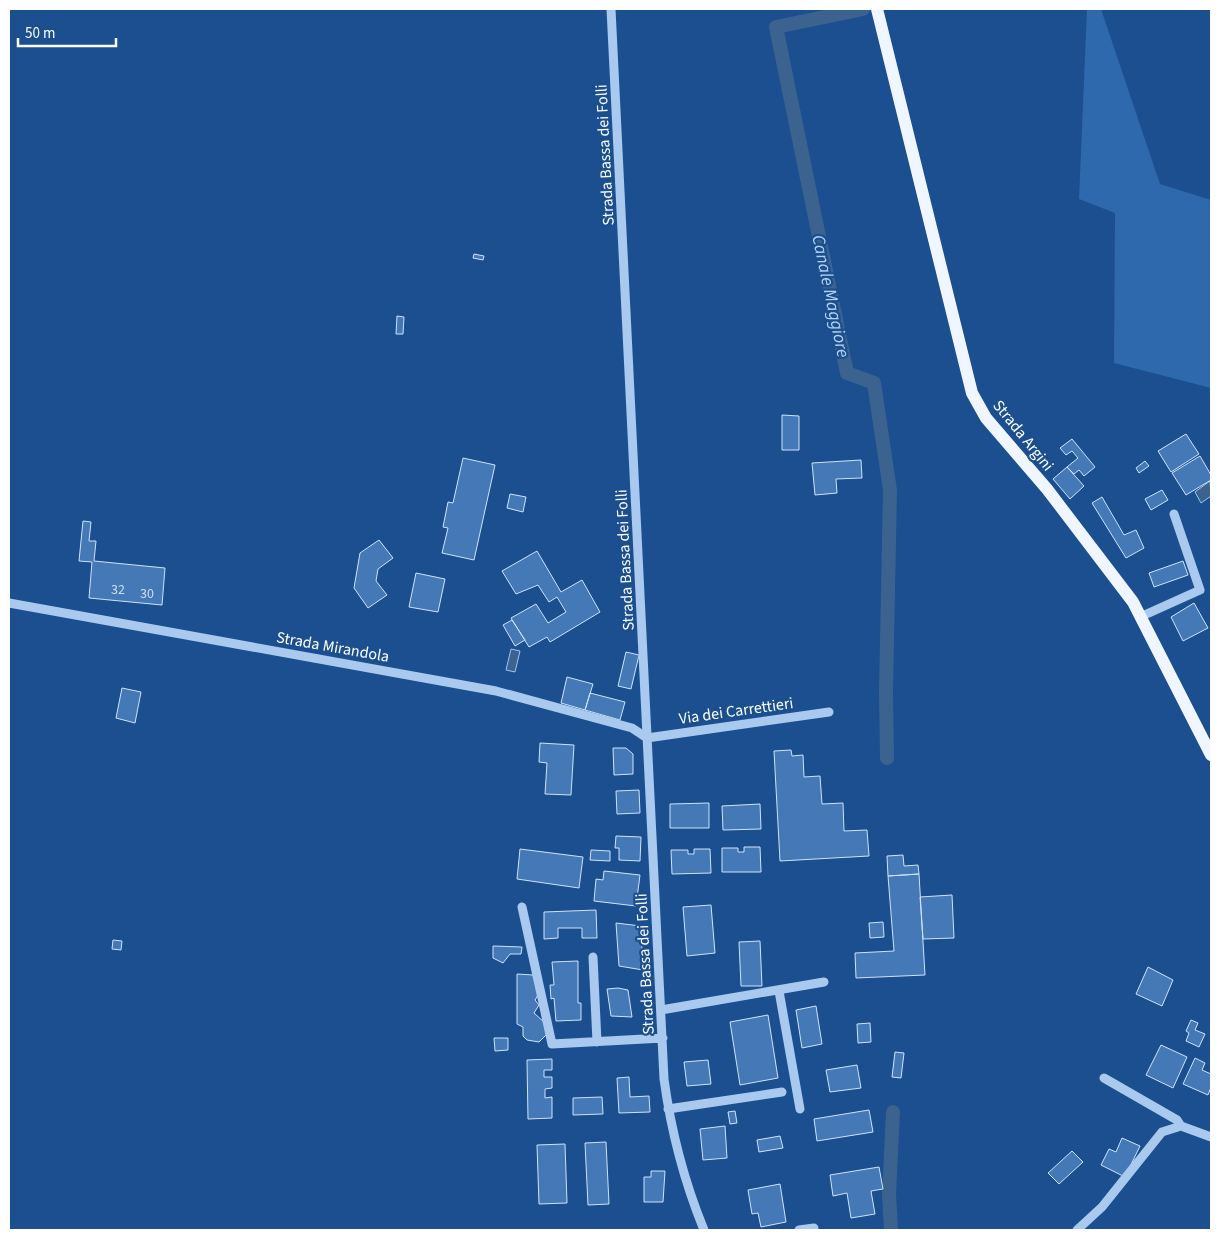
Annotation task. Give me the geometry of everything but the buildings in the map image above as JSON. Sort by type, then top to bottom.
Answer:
[{"type":"main road","name":"Strada Argini","points":[[876,9],[972,393],[986,418],[1047,490],[1133,602],[1211,755]]},
{"type":"street","name":"Strada Bassa dei Folli","points":[[611,9],[661,1010],[668,1109],[683,1170],[704,1230]]},
{"type":"street","points":[[1140,617],[1200,590],[1174,514]]},
{"type":"street","name":"Strada Mirandola","points":[[9,603],[496,692],[632,728],[647,738]]},
{"type":"street","name":"Via dei Carrettieri","points":[[647,738],[829,712]]},
{"type":"street","points":[[522,907],[552,1044],[663,1038]]},
{"type":"street","points":[[593,957],[597,1042]]},
{"type":"street","points":[[661,1010],[824,982]]},
{"type":"street","points":[[779,991],[800,1109]]},
{"type":"street","points":[[1104,1078],[1172,1117],[1182,1126],[1211,1137]]},
{"type":"street","points":[[668,1109],[782,1092]]},
{"type":"street","points":[[1077,1230],[1102,1207],[1162,1132],[1182,1126]]},
{"type":"street","points":[[799,1230],[814,1228]]},
{"type":"shaded area","points":[[1087,9],[1101,9],[1160,184],[1211,200],[1211,388],[1114,363],[1115,213],[1079,199]]},
{"type":"shaded area","points":[[1210,481],[1211,496],[1201,503],[1195,492]]},
{"type":"shaded area","points":[[511,649],[520,651],[515,672],[506,670]]},
{"type":"waterway","name":"Canale Maggiore","points":[[863,9],[776,27],[847,373],[874,383],[890,490],[886,691],[887,758]]},
{"type":"waterway","points":[[891,1230],[889,1194],[893,1112]]}]
